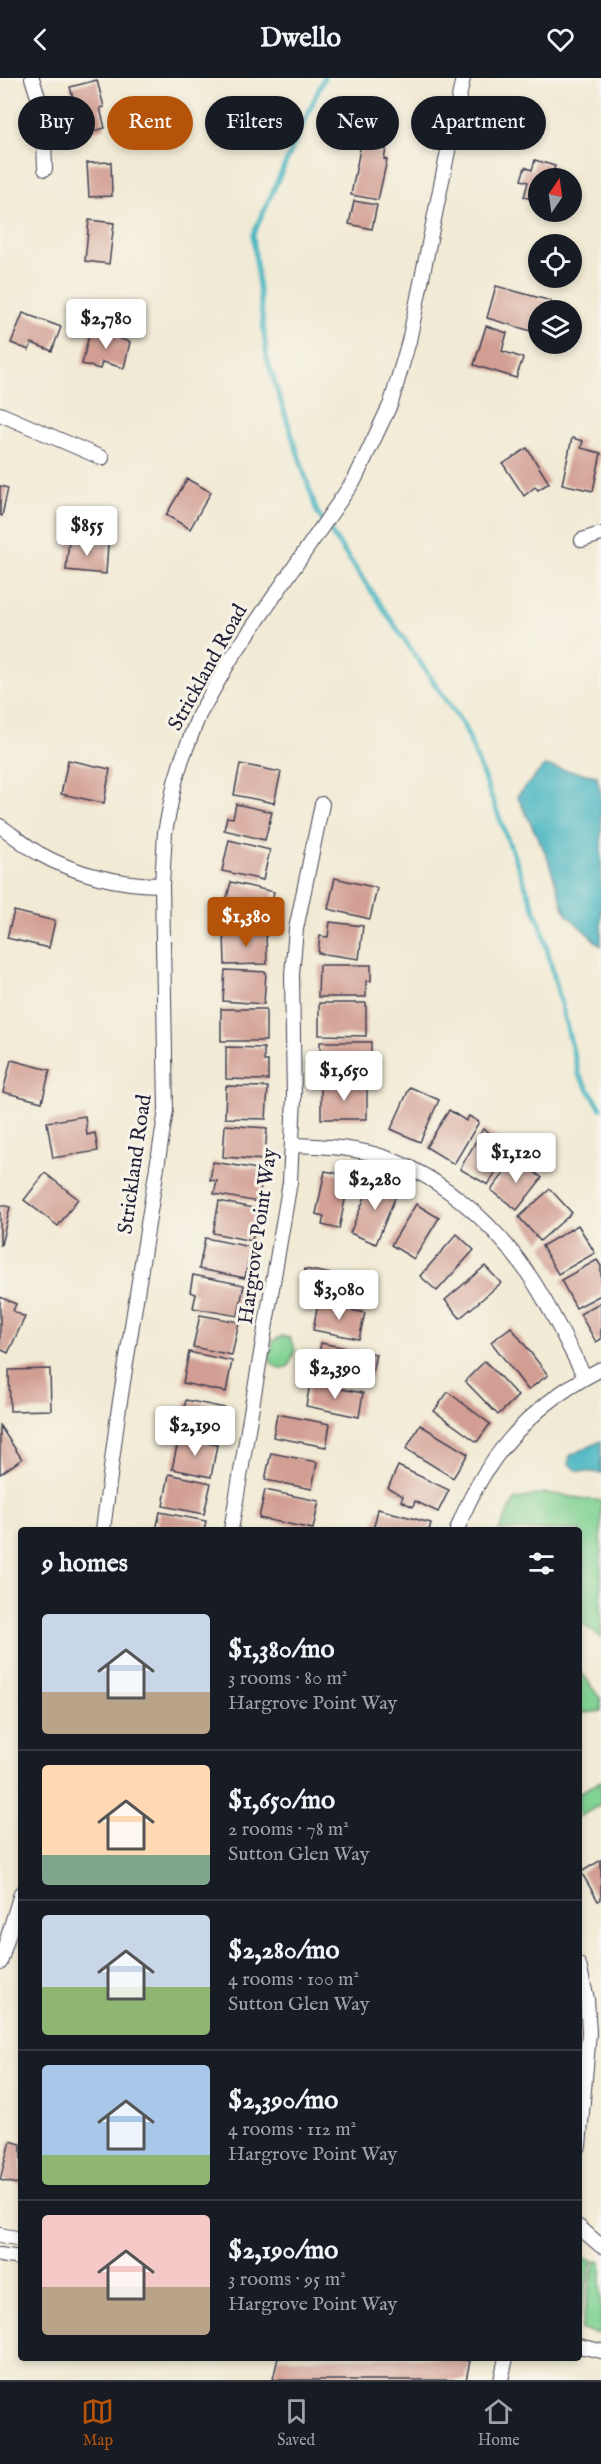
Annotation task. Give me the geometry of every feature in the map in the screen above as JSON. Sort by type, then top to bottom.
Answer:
[{"type":"street","points":[[32,78],[43,112],[45,169]]},
{"type":"street","name":"Strickland Road","points":[[103,1527],[118,1414],[166,1110],[162,885],[165,831],[171,801],[182,759],[199,715],[246,634],[355,479],[391,403],[409,341],[463,78]]},
{"type":"street","points":[[0,414],[102,458]]},
{"type":"street","points":[[582,540],[601,534]]},
{"type":"street","name":"Hargrove Point Way","points":[[232,1527],[290,1182],[294,1098],[291,1019],[292,963],[296,929],[322,804]]},
{"type":"street","points":[[0,826],[37,852],[64,865],[118,882],[162,885]]},
{"type":"street","points":[[292,1145],[351,1149],[388,1159],[425,1177],[462,1204],[503,1241],[529,1274],[585,1377]]},
{"type":"street","points":[[458,1527],[475,1488],[501,1449],[543,1405],[562,1389],[601,1369]]},
{"type":"street","points":[[0,1963],[18,1903]]},
{"type":"street","points":[[582,1978],[587,1999],[588,2049],[582,2114]]},
{"type":"street","points":[[582,2070],[588,2049]]},
{"type":"street","points":[[582,2230],[601,2246]]},
{"type":"street","points":[[1,2235],[18,2238]]},
{"type":"street","points":[[582,2243],[601,2246]]},
{"type":"street","points":[[0,2255],[18,2258]]},
{"type":"street","points":[[582,2347],[601,2351]]},
{"type":"street","points":[[501,2380],[505,2361]]},
{"type":"green space","points":[[282,1336],[290,1338],[295,1350],[289,1366],[280,1369],[271,1363],[270,1354],[273,1341]]},
{"type":"green space","points":[[545,1493],[601,1501],[601,1638],[582,1623],[582,1527],[501,1527],[515,1500]]},
{"type":"green space","points":[[582,1674],[601,1699],[601,1711],[582,1712]]},
{"type":"green space","points":[[601,1781],[601,1804],[582,1815],[582,1791]]},
{"type":"green space","points":[[582,2258],[592,2260],[582,2305]]},
{"type":"green space","points":[[595,2261],[601,2262],[601,2334],[582,2330]]},
{"type":"water","points":[[544,766],[597,776],[601,796],[601,946],[566,914],[546,854],[517,796]]},
{"type":"water","points":[[601,1441],[601,1473],[578,1471],[569,1464],[571,1455]]},
{"type":"building","points":[[97,80],[104,107],[100,108],[105,128],[95,131],[95,96],[72,96],[70,87]]},
{"type":"building","points":[[360,150],[386,150],[384,159],[387,160],[378,200],[351,195]]},
{"type":"building","points":[[535,160],[555,166],[554,168],[533,168]]},
{"type":"building","points":[[111,162],[112,196],[89,197],[87,163]]},
{"type":"building","points":[[525,167],[528,168],[528,182],[521,180]]},
{"type":"building","points":[[528,182],[528,198],[524,197]]},
{"type":"building","points":[[354,201],[377,205],[372,229],[349,224]]},
{"type":"building","points":[[89,220],[114,223],[109,264],[85,261]]},
{"type":"building","points":[[496,286],[547,300],[528,300],[528,330],[487,318]]},
{"type":"building","points":[[23,313],[61,327],[52,351],[32,343],[29,350],[11,343]]},
{"type":"building","points":[[486,326],[507,333],[502,351],[523,358],[516,378],[474,365]]},
{"type":"building","points":[[108,329],[118,332],[117,338],[130,342],[124,368],[102,362],[100,369],[82,364],[90,331],[107,335]]},
{"type":"building","points":[[572,438],[583,441],[581,448],[601,453],[593,491],[562,484]]},
{"type":"building","points":[[527,448],[549,483],[538,490],[535,487],[524,496],[503,464]]},
{"type":"building","points":[[187,479],[211,492],[190,529],[166,515]]},
{"type":"building","points":[[0,486],[8,488],[2,516],[0,515]]},
{"type":"building","points":[[69,540],[108,544],[106,574],[66,570]]},
{"type":"building","points":[[68,760],[110,769],[104,803],[61,794]]},
{"type":"building","points":[[240,764],[281,772],[274,803],[234,795]]},
{"type":"building","points":[[236,804],[272,812],[265,840],[224,830],[227,817],[233,818]]},
{"type":"building","points":[[229,840],[270,850],[263,880],[222,871]]},
{"type":"building","points":[[335,878],[377,888],[370,919],[328,909]]},
{"type":"building","points":[[231,882],[274,892],[267,923],[223,913]]},
{"type":"building","points":[[14,911],[55,921],[49,948],[7,938]]},
{"type":"building","points":[[330,922],[363,926],[359,959],[318,953],[320,936],[328,937]]},
{"type":"building","points":[[266,932],[267,964],[225,965],[224,933]]},
{"type":"building","points":[[319,965],[371,965],[371,981],[366,981],[366,997],[318,997]]},
{"type":"building","points":[[225,970],[266,972],[264,1004],[223,1001]]},
{"type":"building","points":[[319,1003],[366,1003],[366,1036],[319,1035]]},
{"type":"building","points":[[221,1009],[266,1009],[266,1041],[221,1041]]},
{"type":"building","points":[[320,1042],[371,1042],[371,1059],[365,1059],[366,1074],[320,1074]]},
{"type":"building","points":[[226,1047],[264,1048],[264,1061],[268,1061],[268,1080],[226,1079]]},
{"type":"building","points":[[11,1060],[50,1070],[42,1102],[3,1092]]},
{"type":"building","points":[[226,1086],[268,1087],[266,1119],[225,1118]]},
{"type":"building","points":[[321,1086],[367,1086],[367,1119],[321,1119]]},
{"type":"building","points":[[410,1087],[439,1100],[420,1142],[391,1129]]},
{"type":"building","points":[[449,1110],[466,1121],[469,1116],[479,1122],[454,1164],[426,1147]]},
{"type":"building","points":[[85,1116],[87,1135],[95,1133],[98,1151],[53,1158],[47,1122]]},
{"type":"building","points":[[225,1125],[267,1128],[265,1160],[223,1157]]},
{"type":"building","points":[[483,1129],[511,1145],[488,1185],[460,1169]]},
{"type":"building","points":[[516,1158],[542,1178],[517,1210],[491,1190]]},
{"type":"building","points":[[213,1162],[264,1170],[258,1202],[214,1194],[217,1181],[210,1180]]},
{"type":"building","points":[[325,1171],[350,1176],[339,1229],[322,1225],[324,1216],[316,1214]]},
{"type":"building","points":[[45,1173],[78,1199],[58,1226],[24,1200]]},
{"type":"building","points":[[373,1178],[399,1188],[376,1244],[350,1233]]},
{"type":"building","points":[[550,1189],[572,1213],[540,1241],[519,1217]]},
{"type":"building","points":[[219,1201],[258,1209],[252,1241],[213,1233]]},
{"type":"building","points":[[416,1204],[439,1218],[414,1259],[391,1245]]},
{"type":"building","points":[[0,1205],[10,1207],[1,1245],[0,1245]]},
{"type":"building","points":[[578,1225],[595,1253],[558,1274],[542,1246]]},
{"type":"building","points":[[457,1234],[474,1250],[437,1291],[420,1276]]},
{"type":"building","points":[[205,1238],[251,1247],[245,1278],[199,1269]]},
{"type":"building","points":[[597,1260],[601,1266],[601,1295],[576,1308],[561,1280]]},
{"type":"building","points":[[485,1266],[501,1283],[460,1318],[445,1300]]},
{"type":"building","points":[[305,1269],[358,1279],[354,1302],[301,1292]]},
{"type":"building","points":[[193,1275],[244,1285],[238,1316],[193,1308],[196,1294],[190,1292]]},
{"type":"building","points":[[0,1297],[16,1304],[13,1311],[25,1317],[8,1353],[0,1349]]},
{"type":"building","points":[[601,1302],[601,1339],[596,1342],[580,1314]]},
{"type":"building","points":[[318,1303],[365,1313],[359,1339],[313,1330]]},
{"type":"building","points":[[200,1315],[239,1322],[232,1355],[193,1347]]},
{"type":"building","points":[[511,1327],[548,1375],[528,1390],[491,1342]]},
{"type":"building","points":[[321,1343],[376,1354],[371,1378],[316,1368]]},
{"type":"building","points":[[189,1352],[232,1361],[226,1392],[183,1383]]},
{"type":"building","points":[[485,1361],[518,1396],[498,1415],[465,1381]]},
{"type":"building","points":[[50,1369],[51,1410],[10,1411],[9,1370]]},
{"type":"building","points":[[310,1383],[363,1393],[359,1417],[306,1406]]},
{"type":"building","points":[[448,1392],[490,1424],[477,1442],[434,1411]]},
{"type":"building","points":[[186,1400],[225,1408],[219,1435],[180,1428]]},
{"type":"building","points":[[277,1414],[330,1424],[326,1447],[273,1437]]},
{"type":"building","points":[[420,1425],[468,1454],[453,1478],[406,1449]]},
{"type":"building","points":[[0,1426],[22,1459],[0,1474]]},
{"type":"building","points":[[179,1437],[217,1445],[211,1477],[172,1469]]},
{"type":"building","points":[[271,1453],[317,1462],[312,1489],[265,1480]]},
{"type":"building","points":[[398,1466],[449,1490],[438,1512],[415,1501],[413,1507],[401,1501],[403,1496],[388,1488]]},
{"type":"building","points":[[169,1474],[211,1483],[204,1514],[163,1506]]},
{"type":"building","points":[[265,1490],[319,1501],[313,1527],[259,1518]]},
{"type":"building","points":[[378,1509],[431,1523],[430,1527],[374,1527]]},
{"type":"building","points":[[160,1512],[206,1521],[205,1527],[157,1527]]},
{"type":"building","points":[[601,1860],[601,1899],[598,1901],[582,1874],[582,1871]]},
{"type":"building","points":[[10,2141],[18,2143],[18,2184],[0,2180]]},
{"type":"building","points":[[277,2361],[470,2361],[466,2380],[273,2379]]},
{"type":"waterway","points":[[324,78],[253,235],[267,359],[317,512],[465,728],[542,929],[579,1075],[601,1108]]}]
